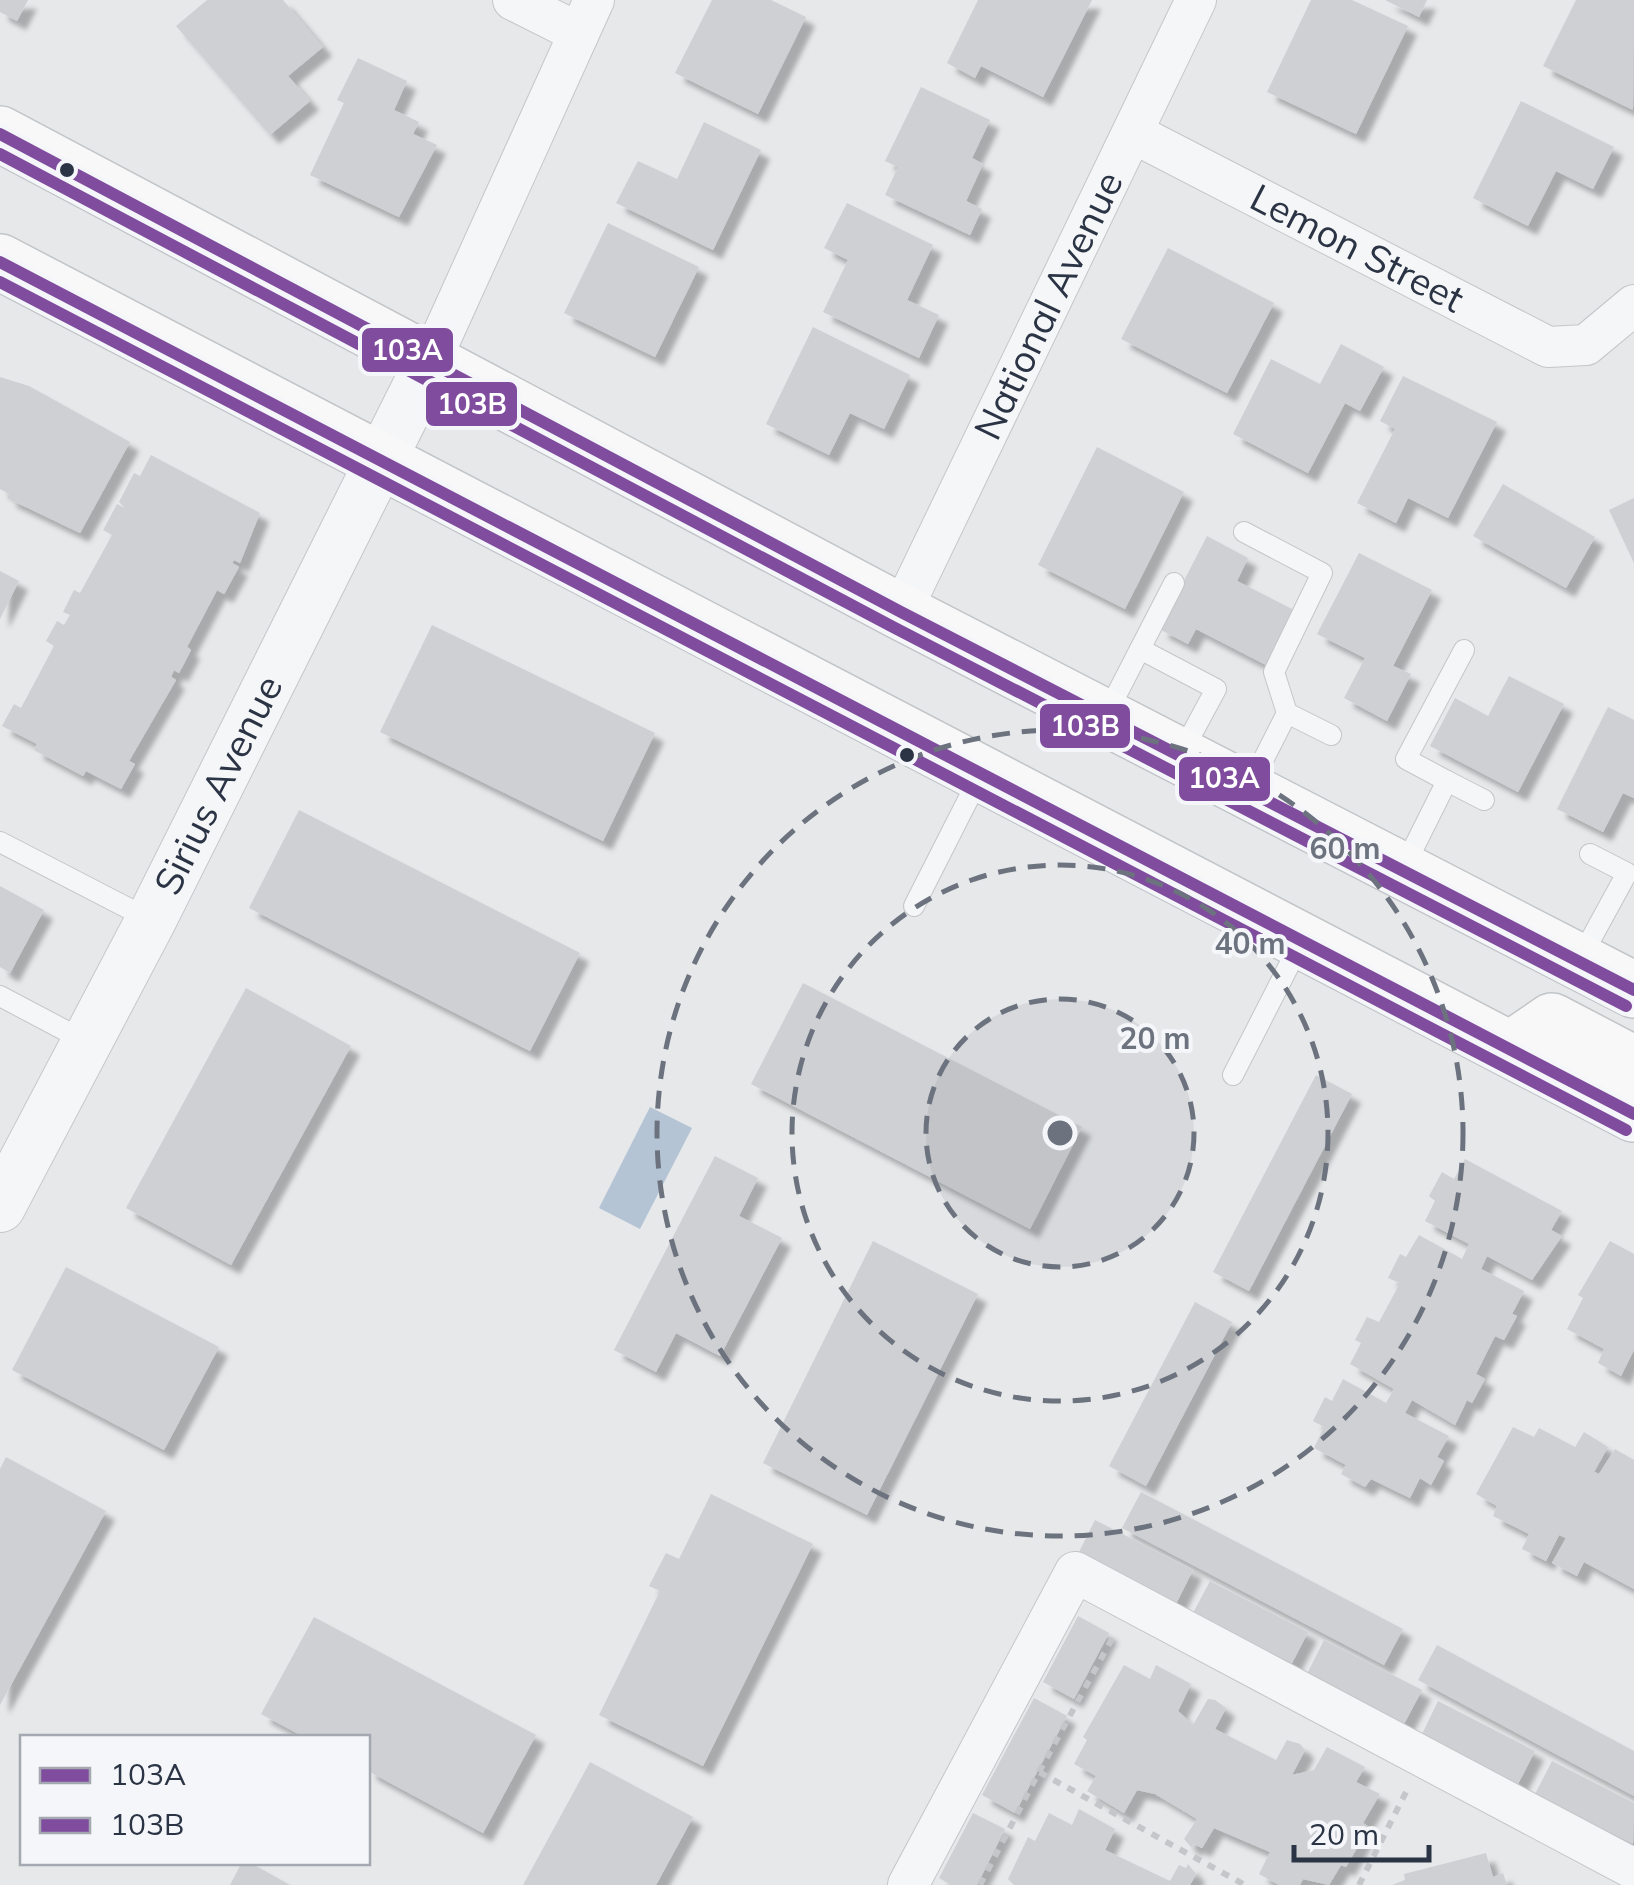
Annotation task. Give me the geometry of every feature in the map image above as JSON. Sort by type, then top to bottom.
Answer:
[{"type":"main road","points":[[0,134],[901,612],[1634,990]]},
{"type":"main road","points":[[0,262],[1634,1114]]},
{"type":"main road","points":[[1511,1048],[1552,1021],[1634,1064]]},
{"type":"street","points":[[430,360],[587,16],[512,0]]},
{"type":"street","name":"National Avenue","points":[[901,612],[1196,0]]},
{"type":"street","name":"Lemon Street","points":[[1133,133],[1548,348],[1586,345],[1634,305]]},
{"type":"street","name":"Sirius Avenue","points":[[0,1206],[151,920],[430,360]]},
{"type":"street","points":[[908,1885],[1075,1572],[1634,1869]]},
{"type":"lane","points":[[1244,532],[1322,573],[1274,672],[1287,713],[1248,790]]},
{"type":"lane","points":[[1105,717],[1174,583]]},
{"type":"lane","points":[[1140,650],[1216,690],[1180,756]]},
{"type":"lane","points":[[1464,650],[1406,760],[1484,800]]},
{"type":"lane","points":[[1287,713],[1330,735]]},
{"type":"lane","points":[[914,906],[980,776]]},
{"type":"lane","points":[[1402,869],[1448,782]]},
{"type":"lane","points":[[0,842],[151,920]]},
{"type":"lane","points":[[1579,961],[1627,873],[1590,854]]},
{"type":"lane","points":[[1234,1074],[1302,940]]},
{"type":"lane","points":[[0,996],[85,1041]]},
{"type":"path","points":[[980,1885],[1116,1631]]},
{"type":"path","points":[[1360,1885],[1424,1758]]},
{"type":"path","points":[[1039,1772],[1245,1885]]},
{"type":"water","points":[[650,1107],[692,1128],[640,1229],[599,1208]]},
{"type":"building","points":[[0,0],[28,0],[17,21],[0,12]]},
{"type":"building","points":[[207,0],[283,0],[323,47],[288,76],[310,101],[270,135],[176,26]]},
{"type":"building","points":[[712,0],[771,0],[806,17],[758,114],[675,73]]},
{"type":"building","points":[[978,0],[1092,0],[1043,97],[981,66],[975,78],[947,63]]},
{"type":"building","points":[[1311,0],[1352,0],[1408,26],[1356,134],[1267,92]]},
{"type":"building","points":[[1385,0],[1427,0],[1419,17]]},
{"type":"building","points":[[1576,0],[1634,0],[1633,110],[1543,66]]},
{"type":"building","points":[[358,58],[407,81],[394,110],[419,122],[413,134],[437,145],[399,217],[310,175],[344,103],[337,100]]},
{"type":"building","points":[[921,87],[990,120],[972,158],[983,164],[966,201],[982,209],[970,235],[885,195],[898,167],[885,161]]},
{"type":"building","points":[[1521,101],[1614,147],[1593,189],[1556,171],[1528,226],[1473,198]]},
{"type":"building","points":[[704,122],[761,150],[713,250],[616,203],[638,161],[677,179]]},
{"type":"building","points":[[847,203],[933,245],[907,300],[939,315],[919,358],[823,312],[848,260],[824,248]]},
{"type":"building","points":[[608,223],[699,267],[655,357],[564,313]]},
{"type":"building","points":[[1168,248],[1274,303],[1227,393],[1121,339]]},
{"type":"building","points":[[813,327],[910,375],[884,429],[850,413],[829,455],[766,424]]},
{"type":"building","points":[[1341,344],[1384,367],[1360,411],[1345,403],[1308,473],[1233,434],[1271,359],[1320,384]]},
{"type":"building","points":[[1403,376],[1497,422],[1448,518],[1408,498],[1396,523],[1357,503],[1395,429],[1380,421]]},
{"type":"building","points":[[0,377],[29,386],[130,442],[80,533],[7,498],[9,494],[0,489]]},
{"type":"building","points":[[1097,447],[1184,492],[1125,609],[1038,565]]},
{"type":"building","points":[[151,455],[260,513],[240,563],[232,563],[239,567],[224,594],[217,590],[187,647],[191,650],[179,673],[174,670],[171,677],[176,680],[129,761],[135,764],[121,789],[86,771],[83,776],[34,750],[37,744],[2,726],[14,704],[21,708],[54,646],[46,641],[57,621],[64,625],[70,615],[63,612],[74,590],[80,593],[112,535],[103,530],[117,504],[125,508],[119,502],[134,473],[140,476]]},
{"type":"building","points":[[1503,484],[1595,537],[1566,588],[1473,536]]},
{"type":"building","points":[[1634,498],[1634,563],[1609,510]]},
{"type":"building","points":[[1207,536],[1248,558],[1237,581],[1294,610],[1266,665],[1196,629],[1188,644],[1159,629]]},
{"type":"building","points":[[1359,553],[1432,590],[1393,666],[1411,674],[1387,721],[1344,698],[1365,658],[1317,634]]},
{"type":"building","points":[[0,571],[19,581],[0,619]]},
{"type":"building","points":[[432,625],[655,733],[603,841],[380,732]]},
{"type":"building","points":[[1509,676],[1564,704],[1518,792],[1430,746],[1455,698],[1488,716]]},
{"type":"building","points":[[1608,707],[1634,720],[1634,798],[1623,793],[1603,832],[1557,809]]},
{"type":"building","points":[[299,810],[580,953],[530,1051],[249,908]]},
{"type":"building","points":[[0,886],[44,910],[10,973],[0,967]]},
{"type":"building","points":[[803,983],[1082,1127],[1030,1229],[751,1084]]},
{"type":"building","points":[[246,988],[351,1046],[231,1265],[126,1208]]},
{"type":"building","points":[[1316,1075],[1352,1094],[1249,1291],[1213,1272]]},
{"type":"building","points":[[715,1156],[758,1178],[739,1216],[782,1238],[720,1356],[676,1333],[656,1372],[614,1350]]},
{"type":"building","points":[[1465,1159],[1562,1211],[1551,1230],[1562,1236],[1532,1280],[1487,1256],[1481,1269],[1524,1291],[1512,1314],[1517,1316],[1504,1340],[1495,1336],[1476,1374],[1485,1379],[1472,1403],[1467,1400],[1455,1425],[1412,1400],[1405,1413],[1449,1436],[1437,1457],[1444,1461],[1431,1485],[1420,1478],[1410,1498],[1371,1479],[1365,1487],[1341,1474],[1346,1465],[1314,1448],[1324,1427],[1313,1421],[1325,1397],[1332,1401],[1343,1379],[1386,1403],[1394,1389],[1350,1364],[1361,1343],[1355,1340],[1367,1317],[1379,1322],[1400,1283],[1388,1278],[1400,1254],[1406,1257],[1419,1235],[1462,1259],[1469,1244],[1425,1221],[1435,1201],[1429,1196],[1442,1172],[1454,1179]]},
{"type":"building","points":[[873,1241],[978,1294],[867,1515],[763,1463]]},
{"type":"building","points":[[1610,1241],[1634,1254],[1634,1350],[1621,1376],[1598,1363],[1604,1349],[1567,1329],[1583,1298],[1578,1295]]},
{"type":"building","points":[[66,1267],[219,1347],[164,1450],[12,1370]]},
{"type":"building","points":[[1195,1302],[1232,1322],[1146,1486],[1109,1466]]},
{"type":"building","points":[[1513,1427],[1534,1437],[1539,1428],[1575,1447],[1584,1432],[1608,1447],[1594,1472],[1599,1474],[1615,1449],[1634,1460],[1634,1589],[1584,1562],[1577,1576],[1552,1563],[1566,1538],[1559,1535],[1546,1561],[1522,1549],[1529,1534],[1493,1516],[1497,1506],[1476,1494]]},
{"type":"building","points":[[6,1457],[106,1511],[0,1705],[0,1469]]},
{"type":"building","points":[[1141,1492],[1403,1629],[1384,1665],[1122,1528]]},
{"type":"building","points":[[711,1494],[813,1544],[703,1766],[599,1715],[660,1591],[649,1586],[666,1553],[679,1559]]},
{"type":"building","points":[[1095,1520],[1193,1570],[1176,1604],[1078,1554]]},
{"type":"building","points":[[1210,1581],[1308,1632],[1291,1665],[1193,1613]]},
{"type":"building","points":[[1078,1616],[1109,1633],[1074,1699],[1043,1682]]},
{"type":"building","points":[[314,1617],[536,1735],[483,1833],[370,1772],[370,1735],[300,1735],[261,1714]]},
{"type":"building","points":[[1324,1640],[1422,1690],[1404,1724],[1307,1674]]},
{"type":"building","points":[[1437,1645],[1634,1751],[1634,1796],[1418,1680]]},
{"type":"building","points":[[1124,1665],[1150,1679],[1156,1665],[1191,1684],[1178,1711],[1193,1725],[1208,1699],[1215,1700],[1226,1708],[1215,1729],[1276,1760],[1287,1740],[1300,1744],[1305,1750],[1292,1775],[1314,1770],[1327,1747],[1365,1767],[1356,1782],[1380,1794],[1363,1823],[1369,1827],[1346,1867],[1341,1865],[1329,1885],[1303,1879],[1300,1885],[1279,1885],[1259,1874],[1270,1852],[1214,1828],[1202,1848],[1194,1844],[1192,1848],[1184,1839],[1197,1819],[1155,1794],[1137,1790],[1124,1813],[1087,1791],[1096,1776],[1074,1764],[1087,1740],[1083,1737]]},
{"type":"building","points":[[1034,1698],[1067,1716],[1015,1813],[982,1795]]},
{"type":"building","points":[[1438,1701],[1535,1751],[1518,1784],[1422,1734]]},
{"type":"building","points":[[1552,1761],[1634,1803],[1633,1844],[1535,1794]]},
{"type":"building","points":[[590,1762],[693,1817],[656,1885],[523,1885]]},
{"type":"building","points":[[1079,1809],[1115,1829],[1105,1850],[1170,1881],[1179,1865],[1186,1868],[1188,1864],[1196,1874],[1190,1885],[1014,1885],[1008,1879],[1028,1837],[1035,1841],[1049,1813],[1072,1825]]},
{"type":"building","points":[[973,1813],[1005,1829],[977,1885],[951,1885],[939,1878]]},
{"type":"building","points":[[1486,1853],[1493,1877],[1503,1873],[1507,1885],[1392,1885],[1405,1880],[1404,1874]]},
{"type":"building","points":[[240,1865],[254,1865],[290,1885],[230,1885]]},
{"type":"transit line","name":"103A","points":[[0,134],[901,612],[1634,990]]},
{"type":"transit line","name":"103B","points":[[0,154],[893,627],[1626,1006]]},
{"type":"transit line","name":"103A","points":[[0,262],[1634,1114]]},
{"type":"transit line","name":"103B","points":[[0,282],[1626,1130]]}]
